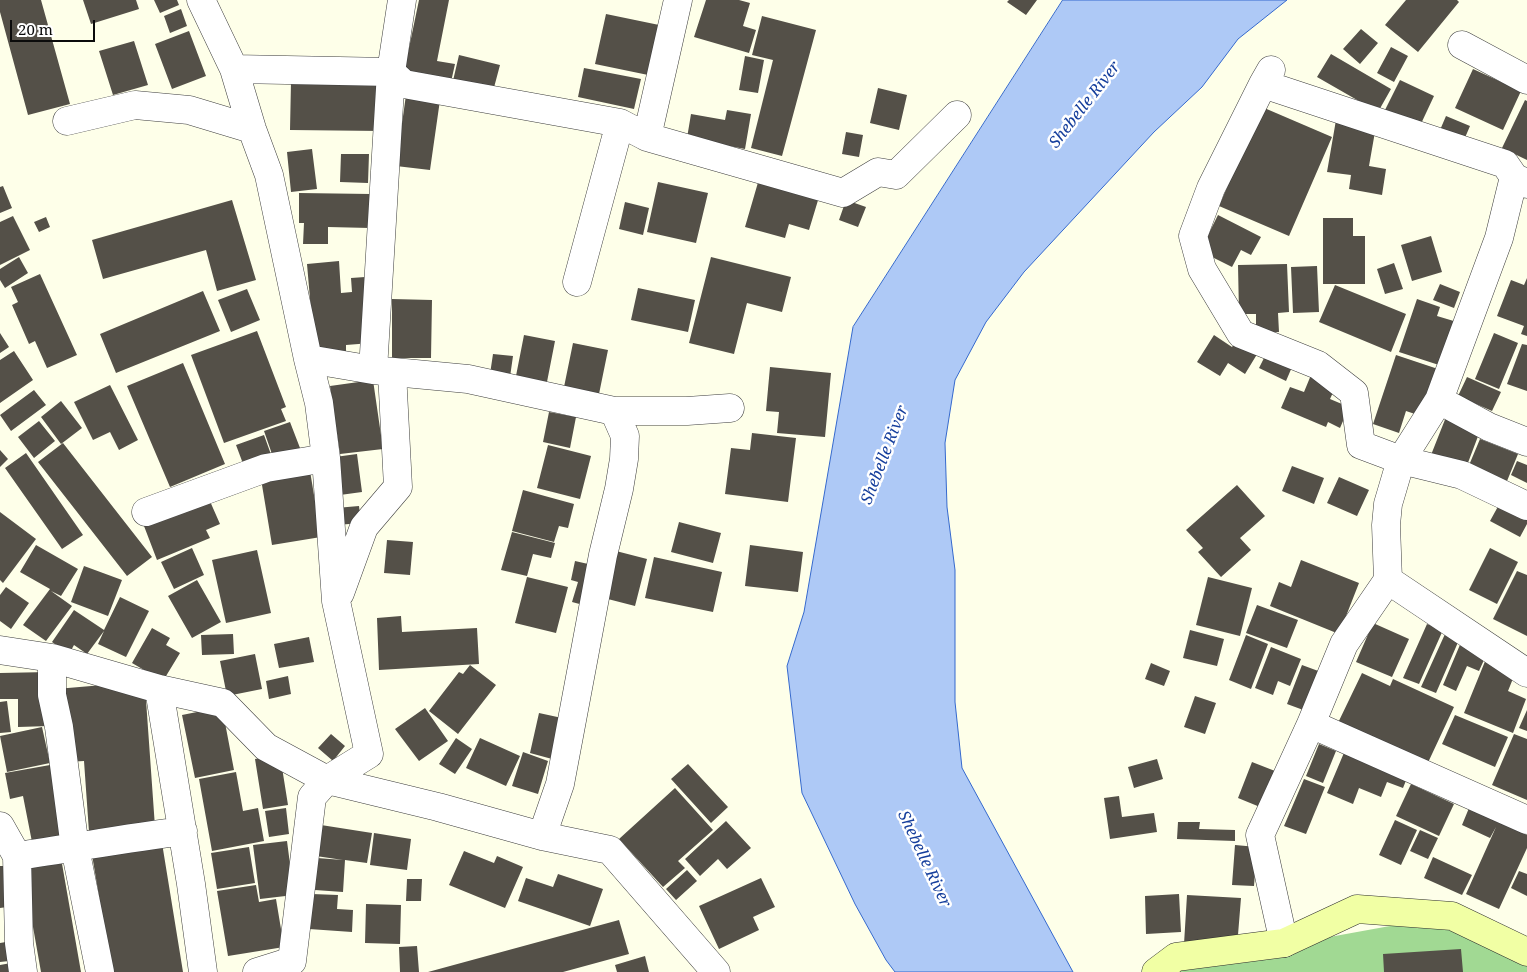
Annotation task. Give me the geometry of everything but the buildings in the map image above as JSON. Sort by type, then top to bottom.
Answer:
[{"type":"main road","points":[[1156,972],[1176,957],[1284,943],[1357,909],[1452,916],[1527,952]]},
{"type":"street","points":[[201,0],[234,70],[269,176],[319,403],[326,458],[336,601],[369,754],[327,780],[312,797],[292,961],[256,972]]},
{"type":"street","points":[[336,601],[364,527],[398,487],[382,371],[391,72],[402,0]]},
{"type":"street","points":[[647,137],[678,0]]},
{"type":"street","points":[[1462,45],[1527,80]]},
{"type":"street","points":[[234,70],[391,72],[404,84],[620,123],[647,137],[843,194],[878,172],[896,175],[957,115]]},
{"type":"street","points":[[1284,943],[1260,835],[1311,724],[1344,644],[1388,580],[1388,504],[1401,460],[1439,400],[1520,181],[1505,164],[1267,77],[1211,188],[1193,236],[1202,269],[1241,334],[1318,365],[1354,393],[1361,445],[1401,460],[1462,475],[1527,506]]},
{"type":"street","points":[[67,121],[135,105],[189,110],[252,129]]},
{"type":"street","points":[[577,282],[620,123]]},
{"type":"street","points":[[308,359],[382,371],[468,378],[614,411],[687,411],[730,408]]},
{"type":"street","points":[[1439,400],[1489,427],[1527,442]]},
{"type":"street","points":[[542,836],[560,784],[603,555],[624,460],[625,436],[614,411]]},
{"type":"street","points":[[146,512],[266,468],[326,458]]},
{"type":"street","points":[[1388,580],[1527,673]]},
{"type":"street","points":[[0,650],[52,658],[159,689],[223,703],[266,747],[327,780],[438,807],[542,836],[610,850],[716,972]]},
{"type":"street","points":[[52,658],[52,695],[59,727],[75,848],[100,972]]},
{"type":"street","points":[[159,689],[183,831],[202,972]]},
{"type":"street","points":[[1311,724],[1527,820]]},
{"type":"street","points":[[0,826],[17,856],[19,943],[23,972]]},
{"type":"street","points":[[17,856],[183,831]]},
{"type":"green space","points":[[1445,916],[1527,956],[1527,972],[1175,972],[1182,967],[1280,946]]},
{"type":"water","name":"Shebelle River","points":[[1063,0],[1287,0],[1238,39],[1202,87],[1154,132],[1024,272],[986,322],[955,380],[945,443],[947,507],[955,570],[955,702],[962,768],[1073,972],[895,972],[886,960],[855,904],[802,793],[787,666],[804,612],[853,327]]}]
